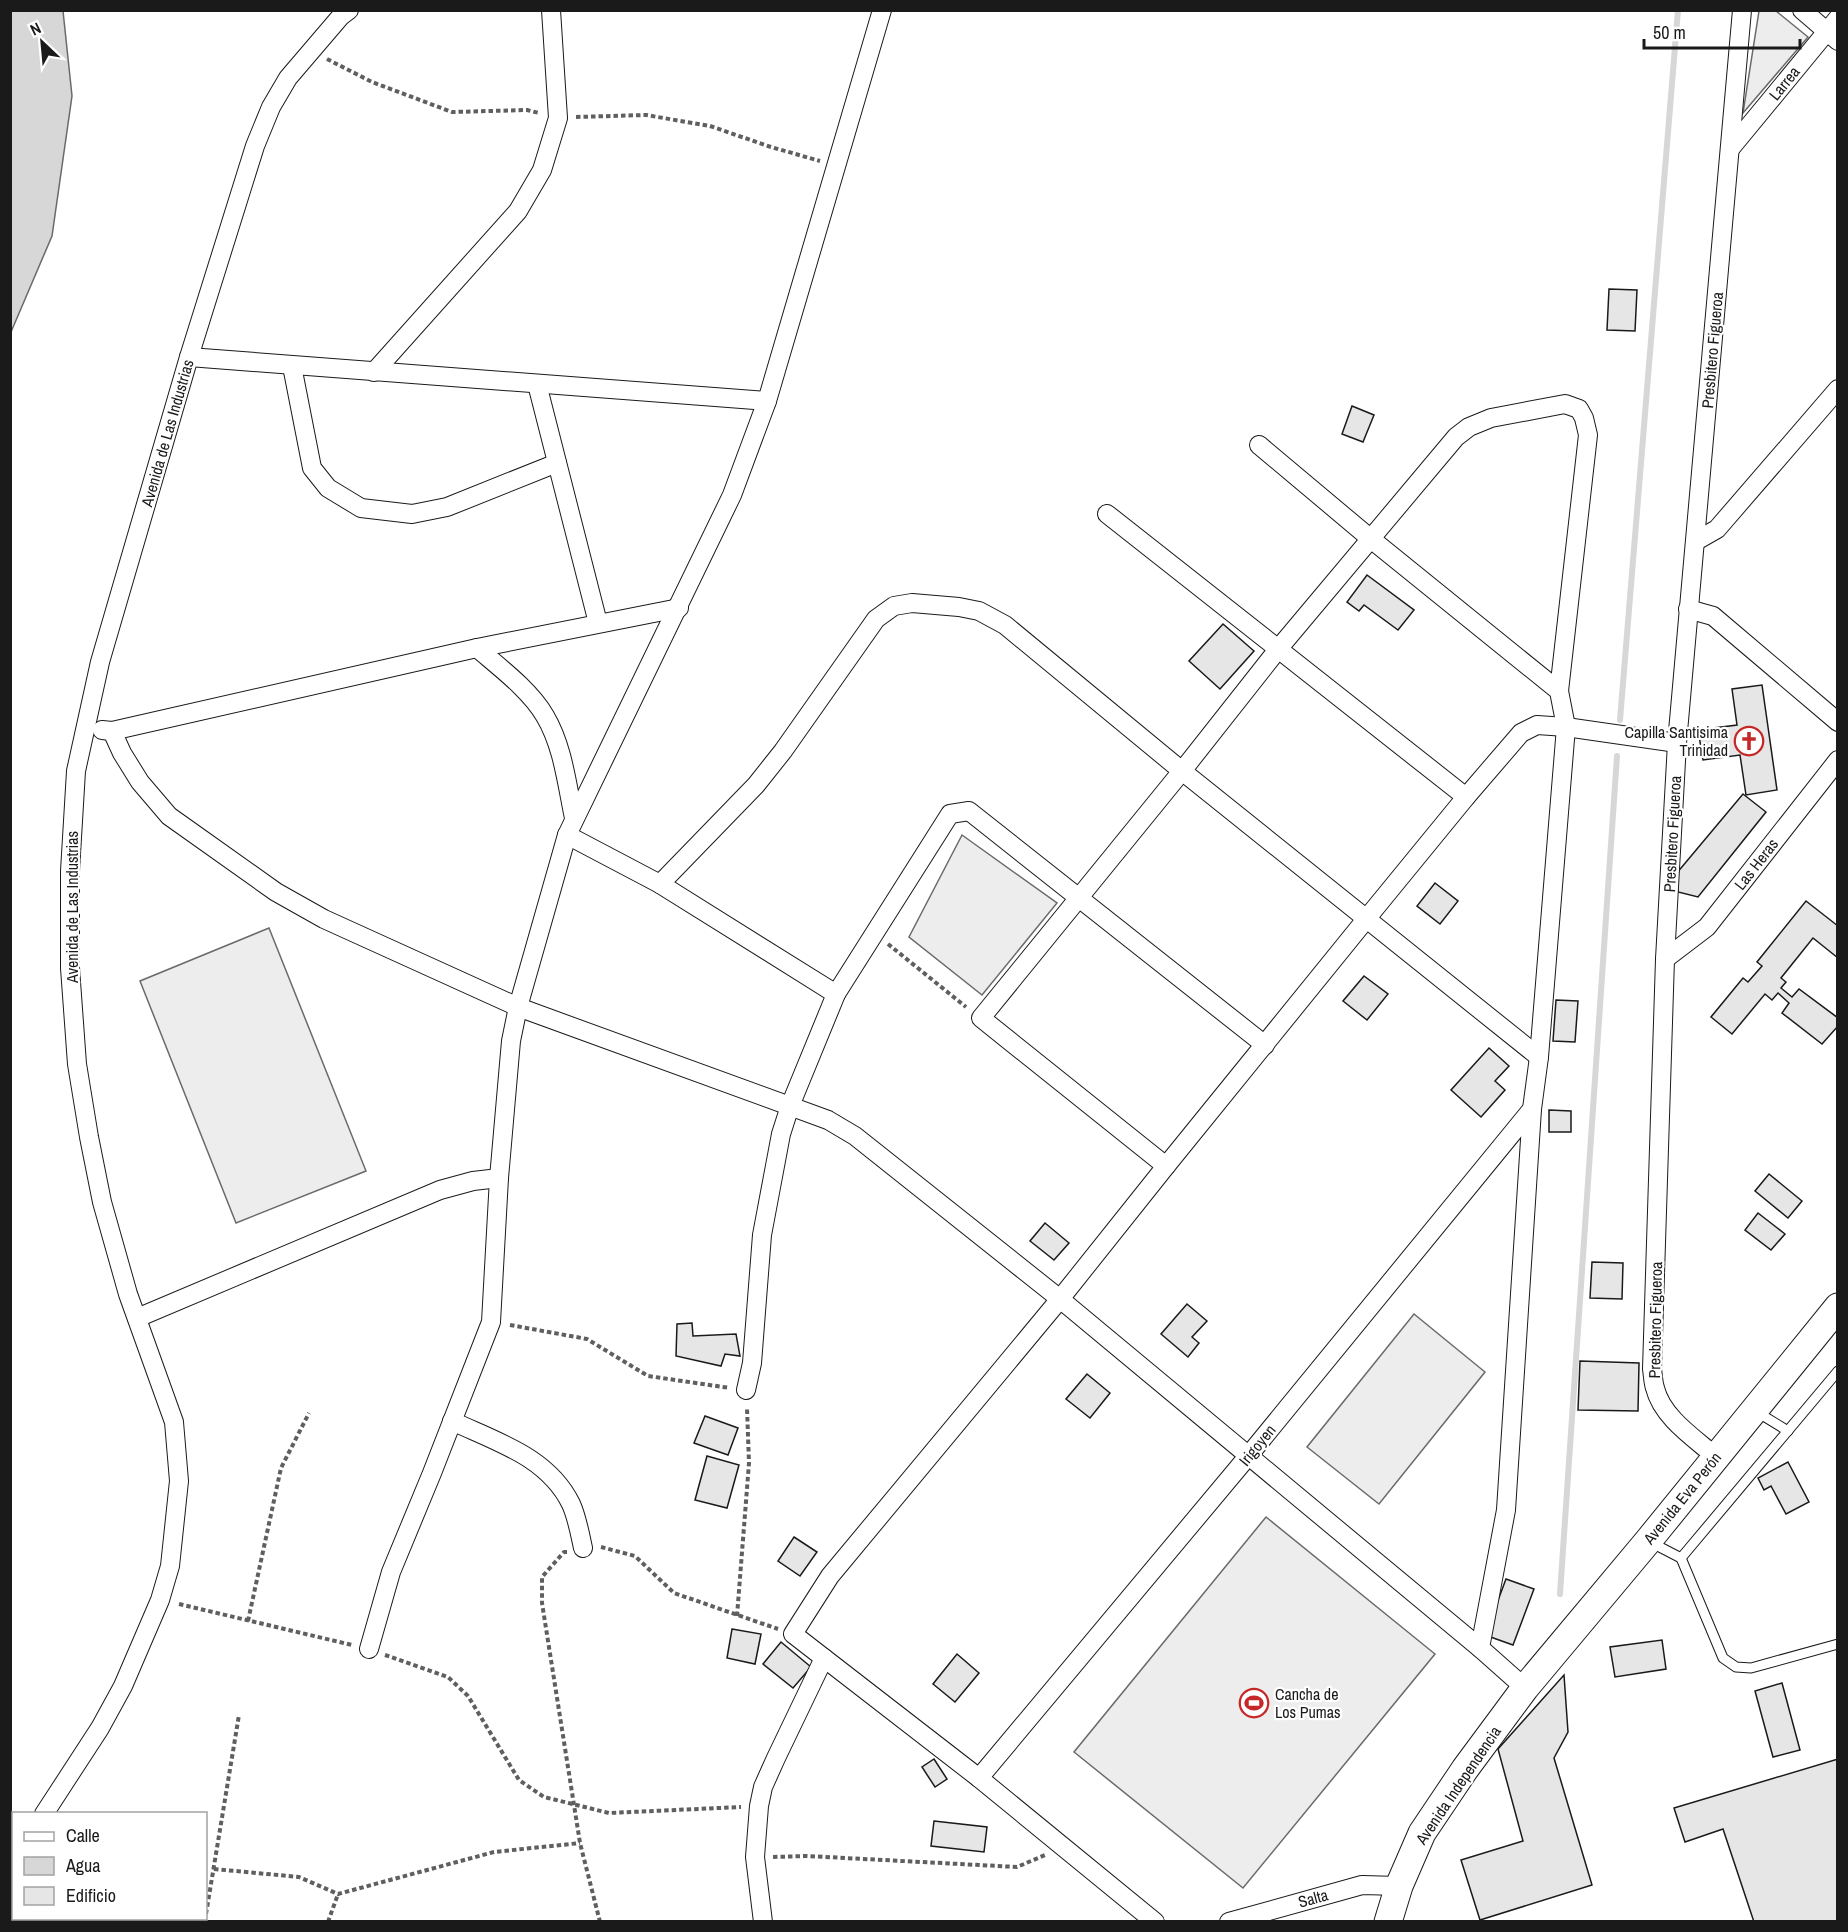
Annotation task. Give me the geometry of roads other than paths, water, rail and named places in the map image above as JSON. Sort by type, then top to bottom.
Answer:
[{"type":"main road","name":"Avenida Eva Perón","points":[[1525,1688],[1838,1307]]},
{"type":"main road","name":"Avenida Independencia","points":[[1388,1922],[1399,1886],[1422,1833],[1465,1769],[1525,1688]]},
{"type":"street","name":"Avenida de Las Industrias","points":[[46,1812],[100,1728],[123,1686],[160,1600],[170,1566],[179,1480],[174,1422],[137,1318],[102,1202],[77,1064],[70,968],[70,871],[76,771],[100,662],[189,357],[255,146],[271,107],[288,78],[341,16],[349,10]]},
{"type":"street","points":[[374,372],[518,211],[542,170],[558,118],[551,10]]},
{"type":"street","points":[[369,1649],[391,1572],[491,1322],[499,1178],[511,1041],[518,1006],[571,826],[732,495],[767,401],[882,10]]},
{"type":"street","name":"Presbitero Figueroa","points":[[1715,1456],[1664,1408],[1655,1390],[1652,1369],[1665,959],[1677,743],[1742,10]]},
{"type":"street","points":[[1802,10],[1834,30]]},
{"type":"street","name":"Larrea","points":[[1730,149],[1834,30]]},
{"type":"street","points":[[189,357],[767,401]]},
{"type":"street","points":[[292,366],[312,468],[328,488],[361,508],[412,514],[447,507],[557,463]]},
{"type":"street","points":[[537,384],[598,623]]},
{"type":"street","points":[[1696,541],[1717,529],[1838,389]]},
{"type":"street","points":[[1166,1166],[981,1018],[1279,648],[1456,437],[1469,427],[1491,418],[1565,404],[1579,409],[1588,435],[1559,691],[1566,727],[1539,1057],[1532,1109],[1506,1510],[1480,1648]]},
{"type":"street","points":[[1259,445],[1559,691]]},
{"type":"street","points":[[1107,514],[1466,797]]},
{"type":"street","points":[[660,884],[756,785],[783,751],[876,619],[894,606],[912,603],[979,611],[1005,625],[1182,771],[1539,1057]]},
{"type":"street","points":[[85,729],[112,731],[477,648],[678,608]]},
{"type":"street","points":[[1688,609],[1713,616],[1838,722]]},
{"type":"street","points":[[477,648],[514,680],[545,716],[557,742],[571,826],[836,994]]},
{"type":"street","points":[[1155,1922],[979,1778],[793,1634],[830,1576],[1060,1299],[1367,918],[1521,733],[1537,725],[1677,743]]},
{"type":"street","points":[[112,731],[122,753],[140,782],[169,816],[276,892],[324,919],[518,1006],[828,1120],[855,1136],[1060,1299],[1480,1648],[1525,1688]]},
{"type":"street","name":"Las Heras","points":[[1665,959],[1707,927],[1838,760]]},
{"type":"street","points":[[746,1390],[752,1362],[762,1235],[781,1134],[790,1106],[836,994],[951,814],[969,811],[1265,1045]]},
{"type":"street","name":"Irigoyen","points":[[979,1778],[1249,1455],[1532,1109]]},
{"type":"street","points":[[137,1318],[440,1190],[473,1181],[499,1178]]},
{"type":"street","points":[[453,1421],[529,1456],[554,1478],[572,1505],[583,1548]]},
{"type":"street","points":[[763,1922],[754,1857],[759,1806],[776,1758],[824,1658]]},
{"type":"street","name":"Salta","points":[[1229,1922],[1362,1885],[1399,1886]]},
{"type":"lane","points":[[1681,1558],[1836,1377]]},
{"type":"lane","points":[[1754,1410],[1788,1431]]},
{"type":"lane","points":[[1648,1541],[1681,1558],[1723,1658],[1736,1667],[1751,1668],[1838,1644]]},
{"type":"water","points":[[11,10],[63,11],[72,96],[52,236],[11,332]]},
{"type":"waterway","points":[[1620,720],[1678,10]]},
{"type":"waterway","points":[[1560,1594],[1617,756]]},
{"type":"place","name":"Capilla Santisima Trinidad","points":[[1749,741]]},
{"type":"place","name":"Cancha de Los Pumas","points":[[1254,1703]]}]
